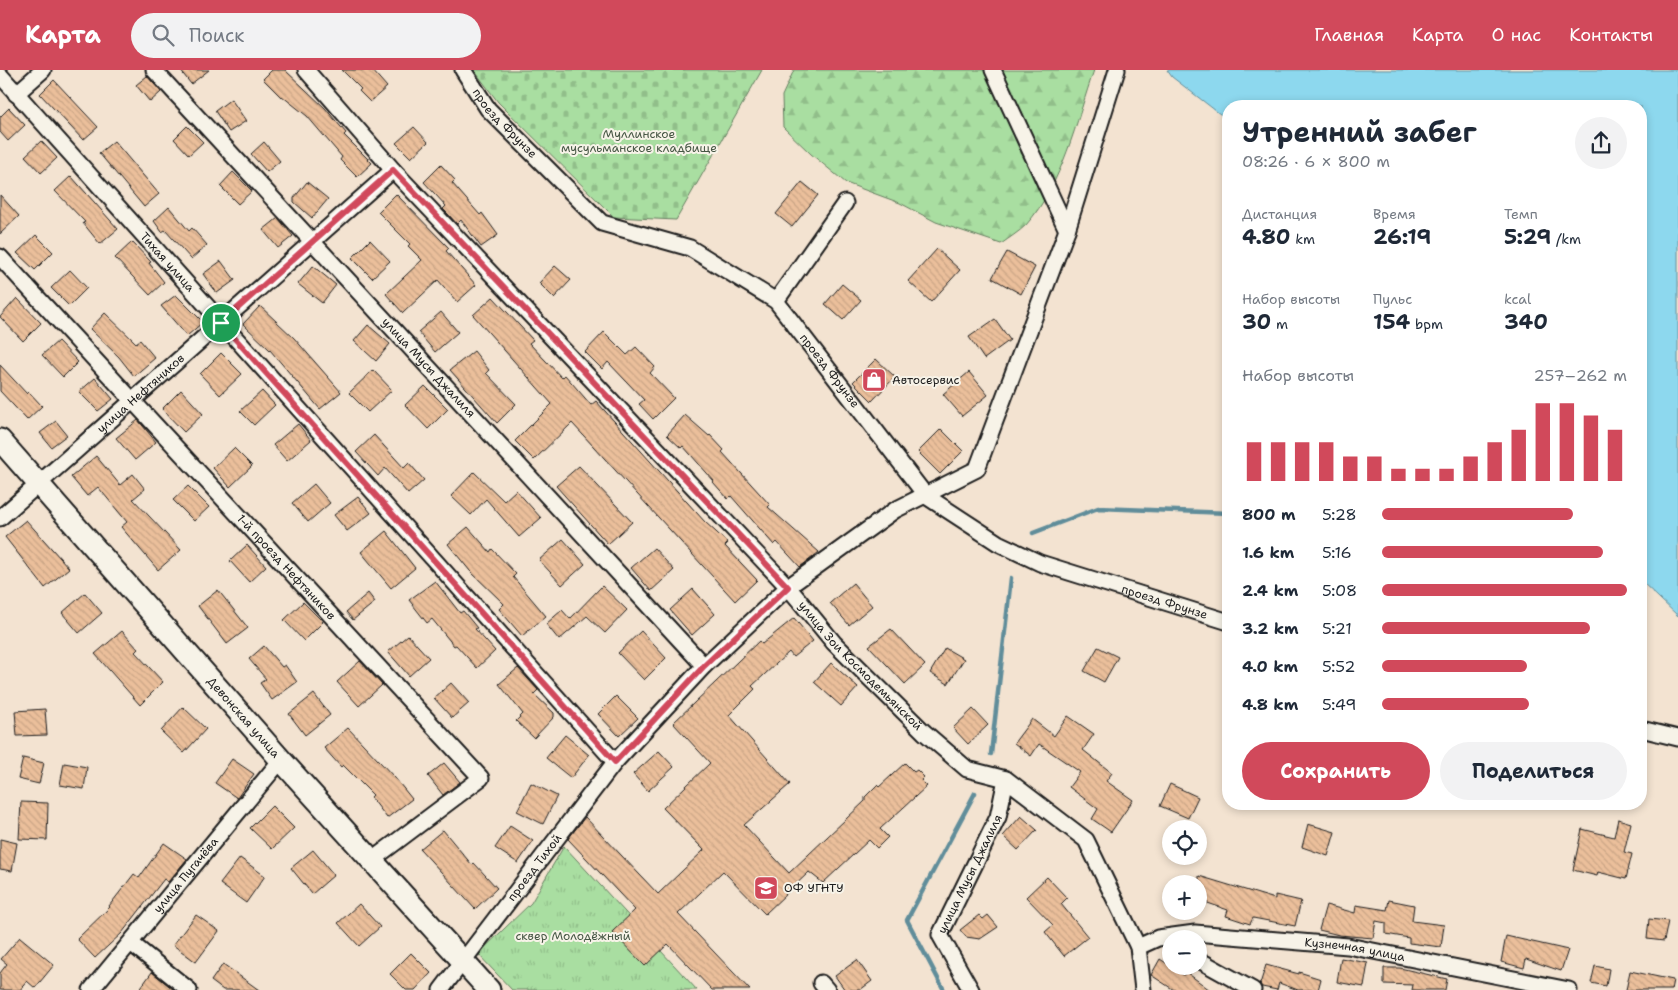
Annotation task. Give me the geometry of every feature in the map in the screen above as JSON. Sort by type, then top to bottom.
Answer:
[{"type":"main road","name":"Девонская улица","points":[[0,440],[281,760],[372,860],[459,967],[489,990]]},
{"type":"street","points":[[16,94],[43,70]]},
{"type":"street","name":"улица Мусы Джалиля","points":[[154,70],[704,666]]},
{"type":"street","name":"улица Зои Космодемьянской","points":[[306,70],[393,170],[788,587],[834,643],[924,732],[966,769],[1006,779],[1086,840],[1138,947],[1143,990]]},
{"type":"street","name":"проезд Фрунзе","points":[[463,70],[488,109],[602,223],[690,248],[776,301],[926,496],[998,543],[1040,563],[1222,620]]},
{"type":"street","points":[[994,70],[1067,230]]},
{"type":"street","name":"проезд Тихой","points":[[441,990],[615,762],[704,666],[788,587],[895,510],[926,496],[978,468],[1067,230],[1117,70]]},
{"type":"street","name":"Тихая улица","points":[[0,75],[615,762]]},
{"type":"street","name":"улица Нефтяников","points":[[0,518],[393,170]]},
{"type":"street","points":[[776,301],[845,203]]},
{"type":"street","name":"1-й проезд Нефтяников","points":[[0,257],[481,778],[372,860]]},
{"type":"street","points":[[1647,730],[1678,738]]},
{"type":"street","name":"улица Пугачёва","points":[[91,990],[281,760]]},
{"type":"street","name":"улица Мусы Джалиля","points":[[971,990],[940,935],[998,817],[1006,779]]},
{"type":"street","name":"Кузнечная улица","points":[[1207,934],[1348,946],[1569,990]]},
{"type":"street","points":[[131,943],[189,990]]},
{"type":"street","name":"Кузнечная улица","points":[[1138,947],[1162,943]]},
{"type":"street","points":[[1207,964],[1253,990]]},
{"type":"green space","name":"Муллинское мусульманское кладбище","points":[[474,70],[762,70],[676,220],[614,217],[498,102]]},
{"type":"green space","points":[[794,70],[1094,70],[1067,151],[1050,190],[1026,225],[1001,244],[936,222],[900,203],[846,183],[811,154],[783,127],[782,96]]},
{"type":"green space","name":"сквер Молодёжный","points":[[564,846],[697,990],[512,990],[478,954],[531,903]]},
{"type":"water","points":[[1167,70],[1678,70],[1678,616],[1647,587],[1647,100],[1222,100],[1222,116],[1172,77]]},
{"type":"building","points":[[180,70],[209,70],[191,84]]},
{"type":"building","points":[[272,70],[285,70],[325,108],[346,133],[344,135],[372,163],[357,177],[340,160],[342,157],[307,116],[281,97],[263,79]]},
{"type":"building","points":[[342,70],[372,70],[387,87],[370,102],[359,91],[361,89]]},
{"type":"building","points":[[147,76],[161,92],[150,102],[136,85]]},
{"type":"building","points":[[54,80],[98,127],[83,140],[40,94]]},
{"type":"building","points":[[231,99],[246,121],[229,132],[215,111]]},
{"type":"building","points":[[9,108],[25,125],[8,141],[0,132],[0,117]]},
{"type":"building","points":[[187,126],[203,142],[189,155],[174,139]]},
{"type":"building","points":[[414,127],[428,142],[411,158],[396,143]]},
{"type":"building","points":[[41,141],[57,158],[41,173],[25,156]]},
{"type":"building","points":[[114,141],[159,194],[144,207],[99,153]]},
{"type":"building","points":[[264,142],[280,161],[267,172],[251,154]]},
{"type":"building","points":[[441,165],[455,180],[452,183],[480,215],[482,213],[498,235],[481,247],[461,220],[457,224],[443,209],[446,206],[424,182]]},
{"type":"building","points":[[233,172],[252,191],[238,204],[220,186]]},
{"type":"building","points":[[71,176],[118,229],[100,244],[83,223],[85,222],[55,191]]},
{"type":"building","points":[[307,182],[328,199],[312,218],[294,202],[294,198]]},
{"type":"building","points":[[802,182],[818,195],[792,227],[776,214]]},
{"type":"building","points":[[396,194],[449,248],[446,251],[476,285],[457,302],[438,280],[403,313],[386,294],[422,260],[408,246],[410,244],[378,212]]},
{"type":"building","points":[[0,195],[19,216],[0,234]]},
{"type":"building","points":[[169,207],[189,231],[192,228],[207,245],[191,259],[165,230],[162,232],[154,221]]},
{"type":"building","points":[[278,218],[293,236],[278,248],[263,230]]},
{"type":"building","points":[[36,235],[53,252],[35,270],[17,253]]},
{"type":"building","points":[[370,240],[390,261],[372,278],[352,258]]},
{"type":"building","points":[[132,242],[151,262],[149,263],[164,282],[150,295],[115,258]]},
{"type":"building","points":[[937,249],[960,270],[931,302],[908,281]]},
{"type":"building","points":[[1007,252],[1035,267],[1021,294],[992,278]]},
{"type":"building","points":[[221,261],[235,280],[217,293],[203,274]]},
{"type":"building","points":[[313,266],[336,285],[322,303],[298,284]]},
{"type":"building","points":[[555,266],[571,280],[554,298],[539,283]]},
{"type":"building","points":[[70,270],[87,288],[69,306],[51,288]]},
{"type":"building","points":[[842,284],[861,300],[843,320],[825,304]]},
{"type":"building","points":[[176,295],[203,322],[187,336],[161,306]]},
{"type":"building","points":[[493,297],[533,340],[529,343],[562,378],[565,375],[591,405],[596,401],[705,522],[728,543],[725,546],[757,580],[735,601],[572,423],[534,460],[515,441],[552,404],[473,315]]},
{"type":"building","points":[[17,298],[41,323],[23,341],[0,317]]},
{"type":"building","points":[[260,306],[294,338],[341,392],[320,409],[270,350],[243,324]]},
{"type":"building","points":[[441,312],[458,332],[435,352],[418,332]]},
{"type":"building","points":[[105,313],[136,343],[140,340],[155,358],[134,376],[119,357],[90,329]]},
{"type":"building","points":[[995,319],[1010,340],[984,359],[969,337]]},
{"type":"building","points":[[368,325],[390,344],[376,361],[354,341]]},
{"type":"building","points":[[604,332],[627,355],[636,347],[655,367],[650,373],[674,398],[653,419],[639,404],[644,400],[608,362],[602,369],[585,352]]},
{"type":"building","points":[[58,341],[78,362],[63,377],[42,355]]},
{"type":"building","points":[[474,351],[489,370],[486,373],[516,404],[497,423],[450,370]]},
{"type":"building","points":[[221,353],[242,374],[220,395],[200,374]]},
{"type":"building","name":"Автосервис","points":[[876,359],[895,377],[872,401],[853,382]]},
{"type":"building","points":[[0,365],[27,394],[29,392],[42,406],[27,420],[0,391]]},
{"type":"building","points":[[373,370],[392,390],[368,412],[349,393]]},
{"type":"building","points":[[969,372],[988,395],[962,416],[943,394]]},
{"type":"building","points":[[95,378],[113,399],[98,411],[79,392]]},
{"type":"building","points":[[425,386],[448,409],[428,429],[405,405]]},
{"type":"building","points":[[181,390],[203,414],[184,432],[162,409]]},
{"type":"building","points":[[262,391],[275,405],[254,425],[240,411]]},
{"type":"building","points":[[685,415],[710,435],[724,450],[722,452],[770,505],[768,507],[819,552],[800,567],[777,542],[774,545],[731,496],[728,499],[683,446],[681,448],[667,435]]},
{"type":"building","points":[[138,420],[156,442],[135,460],[116,438]]},
{"type":"building","points":[[56,421],[67,435],[51,447],[40,433]]},
{"type":"building","points":[[298,424],[311,440],[287,461],[273,445]]},
{"type":"building","points":[[941,429],[963,451],[940,474],[918,452]]},
{"type":"building","points":[[374,435],[404,468],[409,463],[424,480],[408,494],[385,468],[378,476],[356,452]]},
{"type":"building","points":[[234,448],[252,466],[230,487],[213,468]]},
{"type":"building","points":[[96,456],[120,485],[133,474],[145,489],[133,499],[181,550],[158,570],[121,527],[127,522],[98,487],[87,496],[71,477]]},
{"type":"building","points":[[579,466],[632,522],[608,544],[556,486]]},
{"type":"building","points":[[474,472],[504,501],[516,490],[541,518],[519,537],[486,499],[471,515],[451,496]]},
{"type":"building","points":[[314,484],[330,503],[308,522],[292,503]]},
{"type":"building","points":[[188,486],[209,507],[194,521],[173,500]]},
{"type":"building","points":[[358,497],[371,513],[347,531],[334,515]]},
{"type":"building","points":[[26,520],[69,568],[45,588],[5,537]]},
{"type":"building","points":[[468,527],[490,552],[492,549],[516,574],[513,577],[546,616],[522,636],[499,609],[504,604],[470,571],[448,544]]},
{"type":"building","points":[[386,531],[415,568],[391,588],[361,552]]},
{"type":"building","points":[[563,539],[585,564],[562,585],[539,560]]},
{"type":"building","points":[[247,545],[266,566],[249,582],[230,561]]},
{"type":"building","points":[[654,548],[674,570],[651,591],[631,568]]},
{"type":"building","points":[[435,581],[460,613],[463,611],[477,628],[475,629],[495,651],[477,668],[456,645],[454,646],[432,619],[427,623],[409,600]]},
{"type":"building","points":[[853,583],[872,606],[849,625],[830,603]]},
{"type":"building","points":[[602,586],[627,610],[605,633],[587,616],[559,640],[546,624],[562,610],[570,619]]},
{"type":"building","points":[[693,589],[715,614],[692,635],[670,610]]},
{"type":"building","points":[[218,590],[248,628],[227,644],[198,606]]},
{"type":"building","points":[[85,593],[102,613],[79,633],[62,613]]},
{"type":"building","points":[[368,593],[375,602],[353,620],[346,612]]},
{"type":"building","points":[[303,602],[323,622],[304,641],[284,620]]},
{"type":"building","points":[[794,618],[813,641],[793,657],[789,652],[752,686],[755,689],[729,715],[790,784],[744,825],[789,873],[865,801],[865,797],[877,785],[879,787],[905,763],[914,772],[917,770],[924,777],[921,780],[927,786],[880,829],[888,837],[877,848],[869,840],[823,883],[809,872],[765,914],[723,871],[678,914],[750,990],[712,990],[668,944],[645,966],[612,932],[635,910],[568,839],[585,817],[658,894],[704,850],[663,808],[710,763],[673,723],[759,641],[762,644]]},
{"type":"building","points":[[891,629],[925,665],[905,684],[869,646]]},
{"type":"building","points":[[122,631],[138,649],[135,652],[163,682],[140,705],[95,654]]},
{"type":"building","points":[[641,631],[666,658],[644,680],[618,653]]},
{"type":"building","points":[[408,635],[429,658],[409,676],[388,652]]},
{"type":"building","points":[[264,646],[282,667],[285,665],[297,682],[272,700],[260,683],[266,679],[249,659]]},
{"type":"building","points":[[1098,647],[1118,657],[1104,682],[1084,671]]},
{"type":"building","points":[[945,648],[964,659],[948,684],[930,673]]},
{"type":"building","points":[[360,661],[382,685],[359,706],[337,682]]},
{"type":"building","points":[[831,663],[858,687],[841,706],[814,682]]},
{"type":"building","points":[[518,668],[538,690],[534,694],[554,713],[554,717],[534,738],[516,721],[523,714],[499,684]]},
{"type":"building","points":[[451,683],[469,703],[452,718],[434,698]]},
{"type":"building","points":[[314,694],[330,715],[305,735],[289,714]]},
{"type":"building","points":[[616,696],[638,718],[619,736],[598,714]]},
{"type":"building","points":[[183,707],[206,729],[184,753],[161,731]]},
{"type":"building","points":[[45,709],[47,735],[17,736],[15,711]]},
{"type":"building","points":[[973,709],[988,725],[968,744],[953,728]]},
{"type":"building","points":[[1068,716],[1094,734],[1083,750],[1112,773],[1106,781],[1133,800],[1111,832],[1092,819],[1098,809],[1069,787],[1080,772],[1039,744],[1031,756],[1014,743],[1032,719],[1054,736]]},
{"type":"building","points":[[348,728],[412,799],[387,818],[371,797],[373,795],[343,765],[341,767],[324,748]]},
{"type":"building","points":[[565,735],[589,755],[571,778],[546,758]]},
{"type":"building","points":[[659,751],[674,767],[648,791],[633,774]]},
{"type":"building","points":[[23,758],[44,763],[39,784],[18,779]]},
{"type":"building","points":[[232,759],[254,774],[237,798],[215,783]]},
{"type":"building","points":[[64,763],[87,767],[84,789],[60,785]]},
{"type":"building","points":[[444,763],[460,782],[443,795],[428,776]]},
{"type":"building","points":[[531,783],[557,796],[543,824],[517,811]]},
{"type":"building","points":[[1170,784],[1198,797],[1188,818],[1160,806]]},
{"type":"building","points":[[21,802],[48,803],[47,840],[19,839]]},
{"type":"building","points":[[272,806],[294,828],[272,849],[250,828]]},
{"type":"building","points":[[1021,816],[1037,830],[1018,850],[1003,836]]},
{"type":"building","points":[[1618,819],[1631,823],[1624,852],[1632,854],[1626,879],[1598,872],[1597,876],[1573,870],[1582,829],[1614,837]]},
{"type":"building","points":[[1308,824],[1335,832],[1328,856],[1302,847]]},
{"type":"building","points":[[510,826],[533,841],[518,863],[495,848]]},
{"type":"building","points":[[443,830],[472,865],[474,863],[497,888],[475,909],[420,849]]},
{"type":"building","points":[[0,839],[17,843],[12,871],[0,869]]},
{"type":"building","points":[[164,843],[187,859],[168,882],[164,879],[122,933],[95,958],[77,939],[110,907],[134,874],[139,878]]},
{"type":"building","points":[[313,850],[334,875],[312,894],[291,868]]},
{"type":"building","points":[[240,858],[265,876],[246,903],[220,884]]},
{"type":"building","points":[[1047,877],[1067,898],[1061,904],[1088,937],[1064,956],[1045,932],[1053,925],[1026,897]]},
{"type":"building","points":[[1207,878],[1275,899],[1275,895],[1301,901],[1295,926],[1253,918],[1250,924],[1226,916],[1228,910],[1207,903]]},
{"type":"building","points":[[1389,900],[1414,905],[1412,921],[1444,925],[1441,947],[1409,943],[1409,938],[1386,934],[1386,923],[1376,921],[1373,938],[1339,935],[1319,930],[1326,905],[1355,913],[1356,905],[1387,910]]},
{"type":"building","points":[[359,904],[380,927],[359,946],[338,923]]},
{"type":"building","points":[[196,915],[219,931],[196,962],[173,945]]},
{"type":"building","points":[[979,915],[983,919],[988,915],[998,927],[980,939],[966,937],[960,930]]},
{"type":"building","points":[[1649,919],[1668,921],[1664,941],[1647,939]]},
{"type":"building","points":[[1506,936],[1568,950],[1561,971],[1526,959],[1524,968],[1501,962]]},
{"type":"building","points":[[20,937],[54,965],[35,988],[27,981],[20,990],[0,990],[0,973],[7,964],[1,959]]},
{"type":"building","points":[[411,953],[431,973],[415,990],[406,990],[390,974]]},
{"type":"building","points":[[1341,958],[1368,963],[1364,987],[1337,982]]},
{"type":"building","points":[[1160,959],[1162,960],[1162,975],[1190,975],[1210,990],[1174,990],[1151,975]]},
{"type":"building","points":[[857,960],[872,981],[860,990],[845,990],[835,976]]},
{"type":"building","points":[[223,964],[259,990],[223,990],[211,981]]},
{"type":"building","points":[[1266,965],[1321,979],[1318,990],[1298,990],[1279,983],[1277,990],[1262,987],[1260,984]]},
{"type":"building","points":[[1595,966],[1609,969],[1606,986],[1591,983]]},
{"type":"building","points":[[1384,968],[1400,968],[1447,979],[1445,990],[1412,990],[1413,985],[1384,984]]},
{"type":"building","points":[[1630,971],[1673,980],[1671,990],[1626,990]]},
{"type":"building","points":[[152,972],[174,990],[139,990]]},
{"type":"waterway","points":[[1033,533],[1098,508],[1222,513]]},
{"type":"waterway","points":[[991,754],[1011,578]]},
{"type":"waterway","points":[[944,990],[907,920],[975,793]]},
{"type":"place","name":"Автосервис","points":[[874,380]]},
{"type":"place","name":"ОФ УГНТУ","points":[[766,888]]},
{"type":"route","points":[[393,170],[788,587],[704,666],[615,762],[221,323],[393,170]]}]
